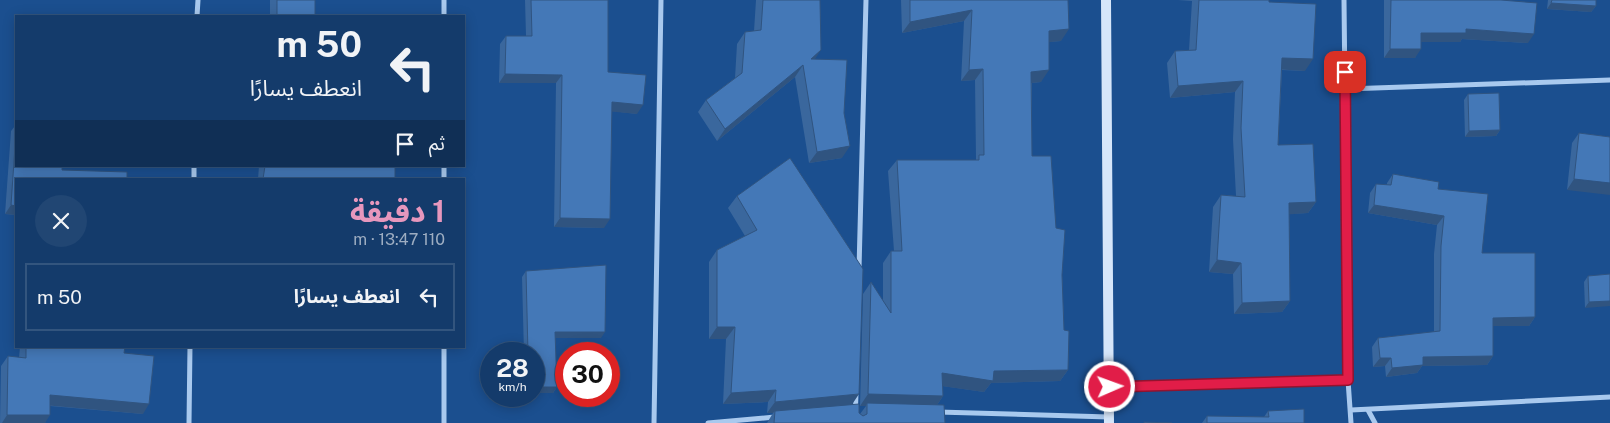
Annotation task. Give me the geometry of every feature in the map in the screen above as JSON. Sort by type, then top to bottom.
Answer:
[{"type":"street","points":[[197,15],[198,0]]},
{"type":"street","points":[[444,0],[444,15]]},
{"type":"street","points":[[654,423],[661,0]]},
{"type":"street","points":[[859,274],[866,0]]},
{"type":"street","points":[[933,412],[1110,420],[1106,0]]},
{"type":"street","points":[[1344,0],[1348,380],[1351,423]]},
{"type":"street","points":[[1346,89],[1610,80]]},
{"type":"street","points":[[189,423],[190,348]]},
{"type":"street","points":[[444,348],[444,423]]},
{"type":"street","points":[[1110,387],[1348,380]]},
{"type":"street","points":[[855,423],[856,391]]},
{"type":"street","points":[[1351,410],[1610,397]]},
{"type":"street","points":[[845,411],[865,410]]},
{"type":"street","points":[[1368,410],[1375,423]]},
{"type":"street","points":[[708,423],[786,416]]},
{"type":"building","points":[[277,0],[315,0],[315,15],[277,15]]},
{"type":"building","points":[[531,0],[608,0],[608,72],[646,75],[643,105],[612,102],[610,219],[560,218],[562,75],[505,74],[506,36],[532,36]]},
{"type":"building","points":[[763,0],[820,0],[821,50],[811,59],[847,60],[844,113],[850,146],[817,152],[803,65],[725,129],[706,100],[742,73],[745,32],[761,30]]},
{"type":"building","points":[[910,0],[1068,0],[1069,29],[1049,31],[1049,70],[1031,72],[1032,156],[1051,156],[1056,228],[1065,230],[1062,275],[1064,330],[1069,331],[1068,370],[994,371],[993,381],[942,373],[943,396],[868,394],[871,282],[891,313],[891,251],[902,251],[897,160],[979,160],[979,155],[984,155],[983,69],[969,70],[972,10],[910,22]]},
{"type":"building","points":[[1199,0],[1269,0],[1269,2],[1316,4],[1313,59],[1282,58],[1278,145],[1313,144],[1316,202],[1289,203],[1290,301],[1242,303],[1241,263],[1217,260],[1221,195],[1245,197],[1241,128],[1243,81],[1178,86],[1175,51],[1196,50]]},
{"type":"building","points":[[1391,0],[1501,0],[1537,3],[1534,34],[1466,29],[1466,33],[1421,33],[1421,49],[1390,49]]},
{"type":"building","points":[[1552,0],[1596,0],[1596,6],[1551,3]]},
{"type":"building","points":[[1499,93],[1500,130],[1469,131],[1468,94]]},
{"type":"building","points":[[1579,133],[1610,137],[1610,183],[1574,179]]},
{"type":"building","points":[[15,147],[15,167],[62,167],[62,170],[127,172],[127,178],[15,178],[15,206],[11,205]]},
{"type":"building","points":[[790,158],[863,269],[859,394],[775,402],[776,390],[731,393],[735,327],[717,327],[717,250],[757,230],[737,196]]},
{"type":"building","points":[[265,167],[395,167],[395,178],[263,178]]},
{"type":"building","points":[[1393,174],[1439,182],[1438,189],[1488,194],[1482,253],[1535,253],[1535,317],[1493,318],[1493,356],[1423,357],[1423,365],[1392,368],[1391,358],[1380,358],[1378,338],[1440,331],[1441,246],[1444,216],[1374,205],[1376,184],[1391,185]]},
{"type":"building","points":[[606,265],[605,332],[555,332],[555,387],[545,387],[545,342],[528,342],[526,271]]},
{"type":"building","points":[[1610,274],[1610,301],[1589,302],[1588,276]]},
{"type":"building","points":[[26,348],[125,348],[124,353],[154,356],[149,404],[50,395],[50,415],[7,415],[8,356],[26,358]]},
{"type":"building","points":[[867,403],[944,405],[945,423],[774,423],[775,411],[859,404],[859,413],[863,416],[867,414]]},
{"type":"building","points":[[1304,409],[1304,423],[1207,423],[1207,416],[1269,417],[1268,411]]},
{"type":"route","points":[[1110,387],[1348,380],[1345,72]]}]
